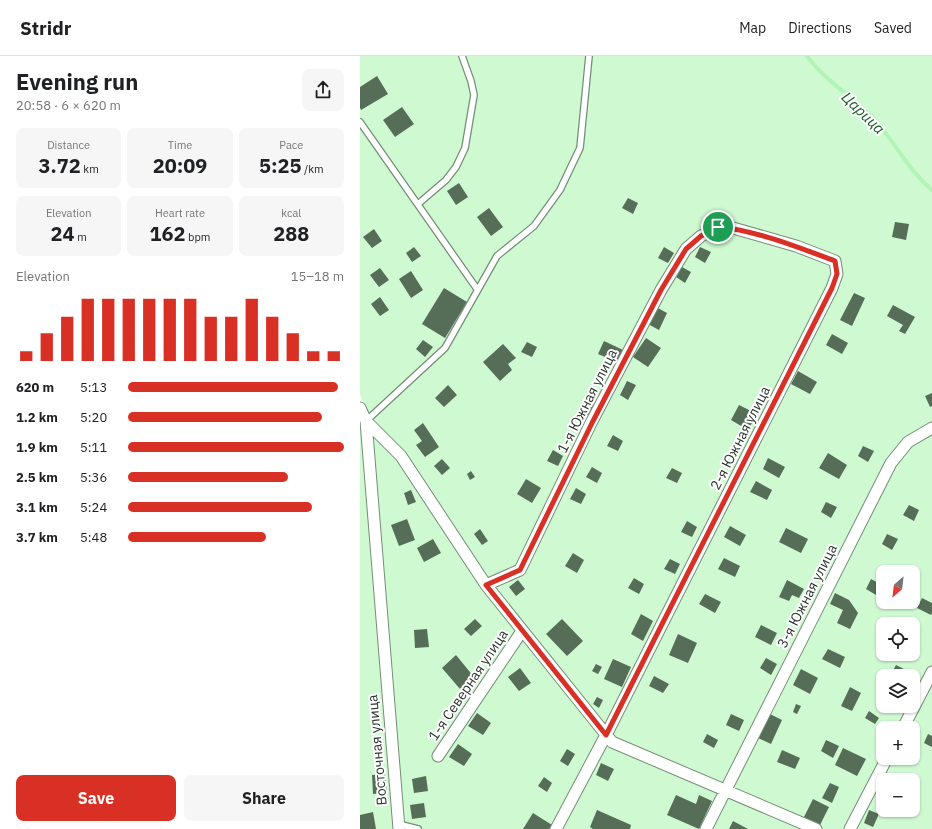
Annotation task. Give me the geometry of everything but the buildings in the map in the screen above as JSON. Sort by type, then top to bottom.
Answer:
[{"type":"street","name":"1-я Южная улица","points":[[486,585],[520,570],[592,423],[661,290],[686,249],[701,236],[718,227]]},
{"type":"street","name":"2-я Южная улица","points":[[606,735],[832,288],[837,274],[835,261],[796,246],[733,228],[718,227]]},
{"type":"street","name":"Восточная улица","points":[[360,408],[366,421],[398,826]]},
{"type":"street","points":[[366,421],[401,456],[486,585],[612,742],[726,792],[816,829]]},
{"type":"street","name":"3-я Южная улица","points":[[706,829],[891,463],[908,442],[932,428]]},
{"type":"street","name":"1-я Северная улица","points":[[438,756],[522,631]]},
{"type":"street","points":[[907,721],[932,672]]},
{"type":"street","points":[[556,829],[606,735]]},
{"type":"street","points":[[850,829],[883,765]]},
{"type":"lane","points":[[418,204],[446,180],[456,167],[465,148],[474,95],[471,81],[462,56]]},
{"type":"lane","points":[[366,421],[445,348],[497,256],[534,226],[560,190],[580,148],[589,56]]},
{"type":"lane","points":[[360,122],[477,289]]},
{"type":"lane","points":[[398,826],[418,829]]},
{"type":"green space","points":[[360,56],[932,56],[932,829],[360,829],[360,412],[366,410],[360,394]]},
{"type":"waterway","name":"Царица","points":[[807,56],[823,74],[876,121],[909,166],[932,190]]},
{"type":"route","points":[[718,227],[733,228],[796,246],[835,261],[837,274],[832,288],[606,735],[486,585],[520,570],[592,423],[661,290],[686,249],[701,236],[718,227]]}]
